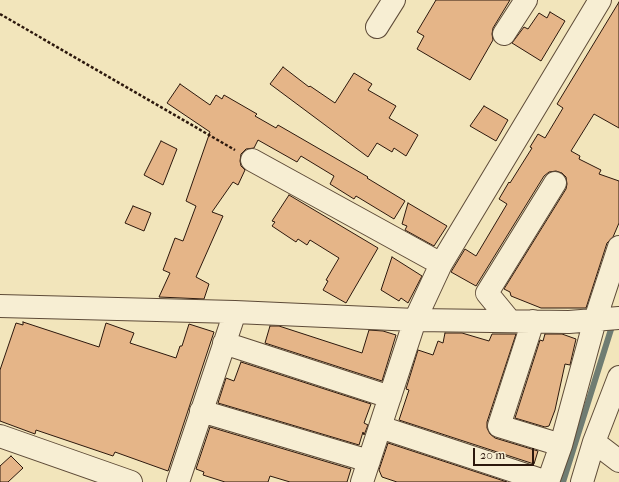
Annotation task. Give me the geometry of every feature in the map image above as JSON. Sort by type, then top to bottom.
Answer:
[{"type":"street","points":[[377,27],[394,0]]},
{"type":"street","points":[[504,34],[526,0]]},
{"type":"street","points":[[201,411],[368,476],[380,427],[415,320],[441,264],[600,0]]},
{"type":"street","points":[[252,160],[441,264]]},
{"type":"street","points":[[510,321],[487,293],[555,183]]},
{"type":"street","points":[[380,427],[548,482],[561,445],[595,320],[619,247]]},
{"type":"street","points":[[0,306],[235,312],[415,320],[569,322],[619,318]]},
{"type":"street","points":[[184,480],[201,411],[235,312]]},
{"type":"street","points":[[533,321],[499,426],[561,445]]},
{"type":"street","points":[[224,343],[390,397]]},
{"type":"street","points":[[582,482],[594,442],[619,376]]},
{"type":"street","points":[[0,436],[132,482]]},
{"type":"street","points":[[594,442],[619,461]]},
{"type":"path","points":[[0,14],[252,160]]},
{"type":"building","points":[[436,0],[510,0],[493,28],[493,40],[470,80],[417,49],[424,36],[417,32]]},
{"type":"building","points":[[619,2],[619,128],[594,114],[571,151],[580,156],[579,159],[601,170],[599,174],[619,181],[619,223],[613,237],[607,243],[586,308],[541,308],[511,296],[510,292],[504,289],[566,189],[566,177],[562,173],[556,171],[549,172],[544,176],[476,286],[451,272],[465,249],[476,256],[507,204],[499,199],[532,148],[530,147],[538,134],[545,138],[563,108],[557,104]]},
{"type":"building","points":[[550,12],[565,21],[541,61],[512,43],[524,27],[528,29],[539,13],[547,18]]},
{"type":"building","points":[[283,67],[309,87],[310,86],[335,103],[354,73],[372,84],[368,90],[396,106],[389,118],[418,135],[406,156],[394,148],[392,152],[377,143],[368,157],[270,84]]},
{"type":"building","points":[[180,84],[210,105],[216,95],[222,99],[224,95],[257,114],[255,116],[276,128],[278,125],[368,177],[367,178],[405,201],[394,219],[356,196],[354,199],[330,184],[334,176],[301,156],[297,162],[258,140],[254,148],[246,149],[241,154],[241,166],[245,170],[238,185],[233,182],[212,212],[223,216],[196,277],[209,284],[204,299],[159,297],[170,273],[163,270],[175,238],[183,241],[196,206],[186,201],[210,132],[167,103]]},
{"type":"building","points":[[484,106],[508,120],[496,141],[470,126]]},
{"type":"building","points":[[161,141],[177,149],[163,185],[144,175]]},
{"type":"building","points":[[289,195],[378,248],[346,303],[323,290],[328,281],[326,280],[339,258],[310,240],[307,245],[298,239],[296,242],[272,226],[275,222],[272,221]]},
{"type":"building","points":[[408,203],[447,226],[434,246],[405,230],[407,226],[402,224]]},
{"type":"building","points":[[133,206],[151,213],[144,231],[125,223]]},
{"type":"building","points":[[392,257],[422,276],[408,303],[401,298],[399,301],[381,290]]},
{"type":"building","points":[[23,322],[99,347],[106,323],[134,333],[130,343],[176,358],[180,346],[182,346],[189,324],[214,332],[168,471],[115,452],[113,456],[36,430],[35,434],[0,421],[0,370],[16,323],[23,325]]},
{"type":"building","points":[[270,326],[279,326],[362,353],[369,330],[383,331],[396,335],[382,381],[265,343]]},
{"type":"building","points":[[445,333],[462,333],[489,341],[492,334],[516,334],[487,422],[487,428],[490,434],[495,438],[538,451],[534,464],[399,420],[409,390],[406,389],[418,350],[433,355],[438,341],[443,343]]},
{"type":"building","points":[[545,334],[562,334],[576,339],[570,365],[565,364],[555,410],[549,426],[545,427],[515,418],[540,340],[543,341]]},
{"type":"building","points":[[241,362],[371,404],[364,423],[368,425],[364,435],[363,432],[359,445],[218,403],[226,378],[234,381]]},
{"type":"building","points":[[210,427],[351,469],[347,482],[290,482],[270,476],[268,482],[225,482],[203,475],[204,472],[196,469]]},
{"type":"building","points":[[388,443],[507,482],[397,482],[382,477],[379,470]]},
{"type":"building","points":[[11,456],[23,468],[8,482],[0,482],[0,466]]},
{"type":"waterway","points":[[563,482],[613,323]]}]
